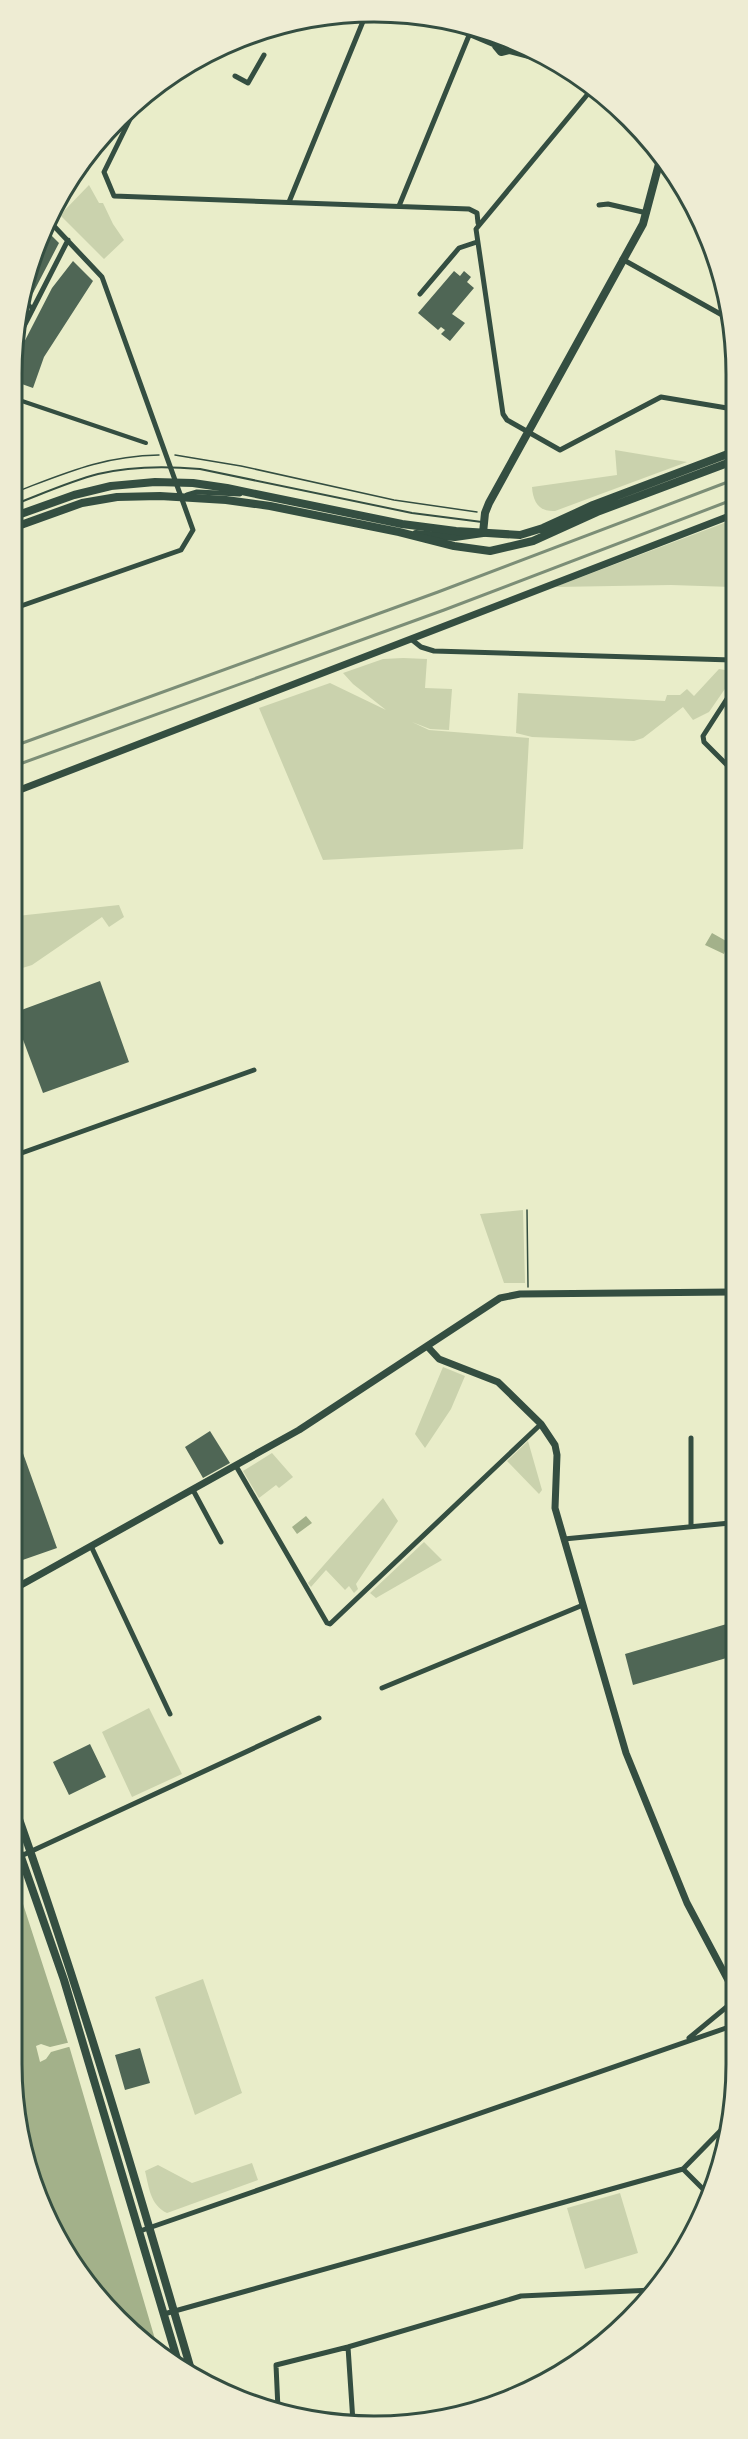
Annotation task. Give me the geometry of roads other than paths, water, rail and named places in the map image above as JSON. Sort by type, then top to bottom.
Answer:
[{"type":"main road","points":[[497,45],[501,52],[507,48]]},
{"type":"main road","points":[[483,533],[485,513],[647,213],[658,167]]},
{"type":"main road","points":[[22,514],[74,495],[111,486],[177,482],[212,485],[402,524],[509,535],[530,533],[593,505],[726,455]]},
{"type":"main road","points":[[22,525],[99,499],[135,496],[181,497],[270,506],[480,551],[509,548],[533,541],[597,512],[726,463]]},
{"type":"main road","points":[[399,532],[455,537],[483,533]]},
{"type":"main road","points":[[22,1827],[93,2037],[189,2363]]},
{"type":"main road","points":[[22,1859],[64,1980],[176,2355]]},
{"type":"street","points":[[289,202],[363,22]]},
{"type":"street","points":[[399,206],[469,35]]},
{"type":"street","points":[[235,76],[249,83],[264,55]]},
{"type":"street","points":[[587,95],[476,229],[503,414],[507,420],[528,433],[563,450],[661,397],[726,408]]},
{"type":"street","points":[[128,122],[104,172],[114,196],[469,209],[477,213],[478,224]]},
{"type":"street","points":[[599,205],[608,204],[647,213]]},
{"type":"street","points":[[22,606],[181,549],[193,530],[102,277],[55,227]]},
{"type":"street","points":[[27,321],[68,240]]},
{"type":"street","points":[[420,294],[459,248],[477,242]]},
{"type":"street","points":[[622,259],[720,314]]},
{"type":"street","points":[[29,305],[33,309]]},
{"type":"street","points":[[22,401],[146,443]]},
{"type":"street","points":[[181,497],[196,492],[226,495],[251,493]]},
{"type":"street","points":[[22,789],[726,517]]},
{"type":"street","points":[[411,639],[421,647],[434,651],[726,660]]},
{"type":"street","points":[[726,700],[703,736],[704,742],[726,764]]},
{"type":"street","points":[[22,1153],[254,1070]]},
{"type":"street","points":[[22,1585],[299,1430],[500,1298],[528,1294],[726,1292]]},
{"type":"street","points":[[428,1346],[440,1359],[498,1382],[550,1435],[557,1455],[555,1508],[626,1753],[687,1903],[726,1976]]},
{"type":"street","points":[[236,1466],[327,1623],[330,1624],[541,1424]]},
{"type":"street","points":[[691,1438],[691,1526]]},
{"type":"street","points":[[193,1490],[221,1542]]},
{"type":"street","points":[[564,1539],[726,1522]]},
{"type":"street","points":[[92,1546],[170,1714]]},
{"type":"street","points":[[382,1688],[583,1605]]},
{"type":"street","points":[[22,1856],[319,1718]]},
{"type":"street","points":[[686,2040],[726,2007]]},
{"type":"street","points":[[140,2231],[726,2028]]},
{"type":"street","points":[[164,2314],[683,2169],[719,2132]]},
{"type":"street","points":[[683,2169],[703,2189]]},
{"type":"street","points":[[278,2403],[276,2365],[348,2347],[521,2296],[643,2290]]},
{"type":"street","points":[[348,2347],[353,2416]]},
{"type":"lane","points":[[22,502],[96,474],[122,469],[172,467],[209,471],[432,516],[484,522]]},
{"type":"railway","points":[[22,743],[438,592],[726,483]]},
{"type":"railway","points":[[22,763],[444,610],[726,502]]}]
